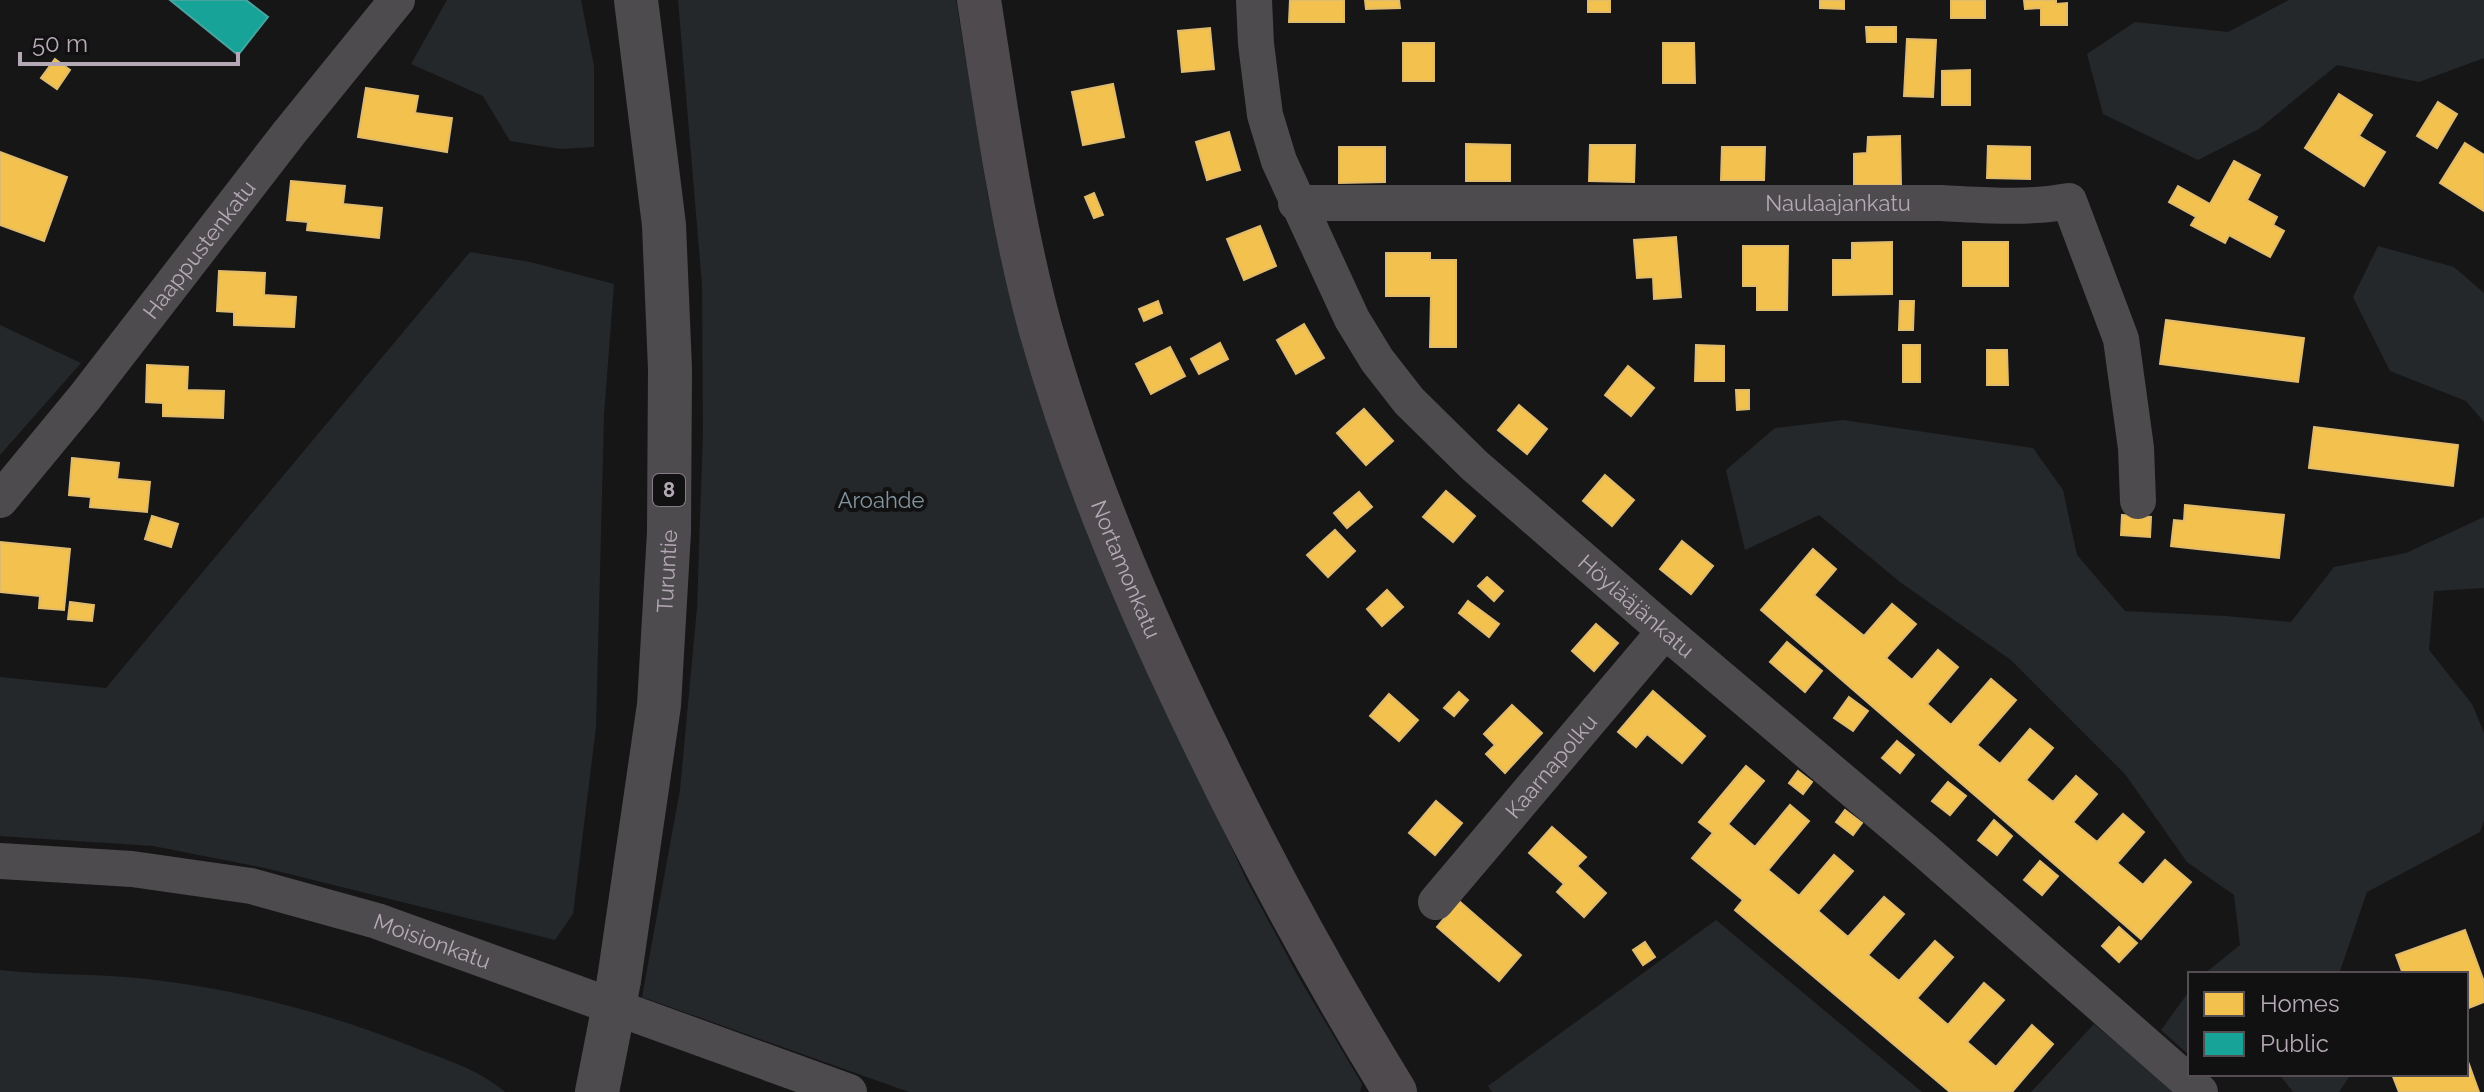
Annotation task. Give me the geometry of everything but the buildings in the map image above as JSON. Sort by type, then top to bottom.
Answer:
[{"type":"highway","name":"Turuntie","points":[[597,1092],[619,980],[659,705],[669,532],[670,369],[664,225],[636,0]]},
{"type":"main road","name":"Nortamonkatu","points":[[979,0],[1019,239],[1040,326],[1097,505],[1185,704],[1251,839],[1334,993],[1395,1092]]},
{"type":"street","name":"Haappustenkatu","points":[[0,500],[85,397],[289,133],[397,0]]},
{"type":"street","name":"Höylääjänkatu","points":[[1254,0],[1265,115],[1279,161],[1352,319],[1377,360],[1409,401],[1474,465],[1924,850],[2200,1092]]},
{"type":"street","name":"Naulaajankatu","points":[[1296,203],[1941,203],[2020,207],[2069,201],[2121,339],[2136,448],[2138,501]]},
{"type":"street","name":"Kaarnapolku","points":[[1436,902],[1665,631]]},
{"type":"street","name":"Moisionkatu","points":[[0,861],[132,869],[265,890],[377,921],[849,1092]]},
{"type":"green space","points":[[447,0],[581,0],[594,66],[594,147],[560,149],[510,141],[483,96],[411,64]]},
{"type":"green space","name":"Aroahde","points":[[678,0],[956,0],[988,197],[1020,332],[1054,441],[1101,567],[1246,879],[1298,976],[1362,1084],[1360,1092],[909,1092],[642,997],[680,790],[697,608],[703,432],[702,285]]},
{"type":"green space","points":[[2289,0],[2484,0],[2484,58],[2419,82],[2337,65],[2259,129],[2198,160],[2103,114],[2087,54],[2135,22],[2228,32]]},
{"type":"green space","points":[[2378,246],[2454,267],[2484,293],[2484,422],[2466,401],[2390,371],[2353,297]]},
{"type":"green space","points":[[470,252],[530,262],[614,284],[604,415],[596,727],[573,914],[555,940],[265,868],[153,846],[0,836],[0,677],[106,688]]},
{"type":"green space","points":[[0,325],[81,363],[0,455]]},
{"type":"green space","points":[[1843,420],[2033,448],[2063,490],[2077,555],[2125,611],[2291,622],[2334,567],[2406,553],[2484,517],[2484,588],[2434,591],[2429,650],[2472,704],[2484,733],[2484,820],[2480,832],[2367,892],[2340,972],[2206,972],[2240,945],[2234,895],[2187,862],[2125,774],[2011,660],[1900,582],[1819,515],[1745,550],[1726,470],[1775,428]]},
{"type":"green space","points":[[1716,920],[1922,1092],[1492,1092],[1488,1086]]},
{"type":"green space","points":[[0,970],[181,983],[282,1004],[348,1023],[449,1061],[484,1077],[505,1092],[0,1092]]},
{"type":"green space","points":[[2188,993],[2188,1054],[2161,1030]]},
{"type":"green space","points":[[2094,1024],[2175,1092],[2031,1092]]},
{"type":"green space","points":[[2281,1076],[2350,1076],[2339,1092],[2293,1092]]}]
